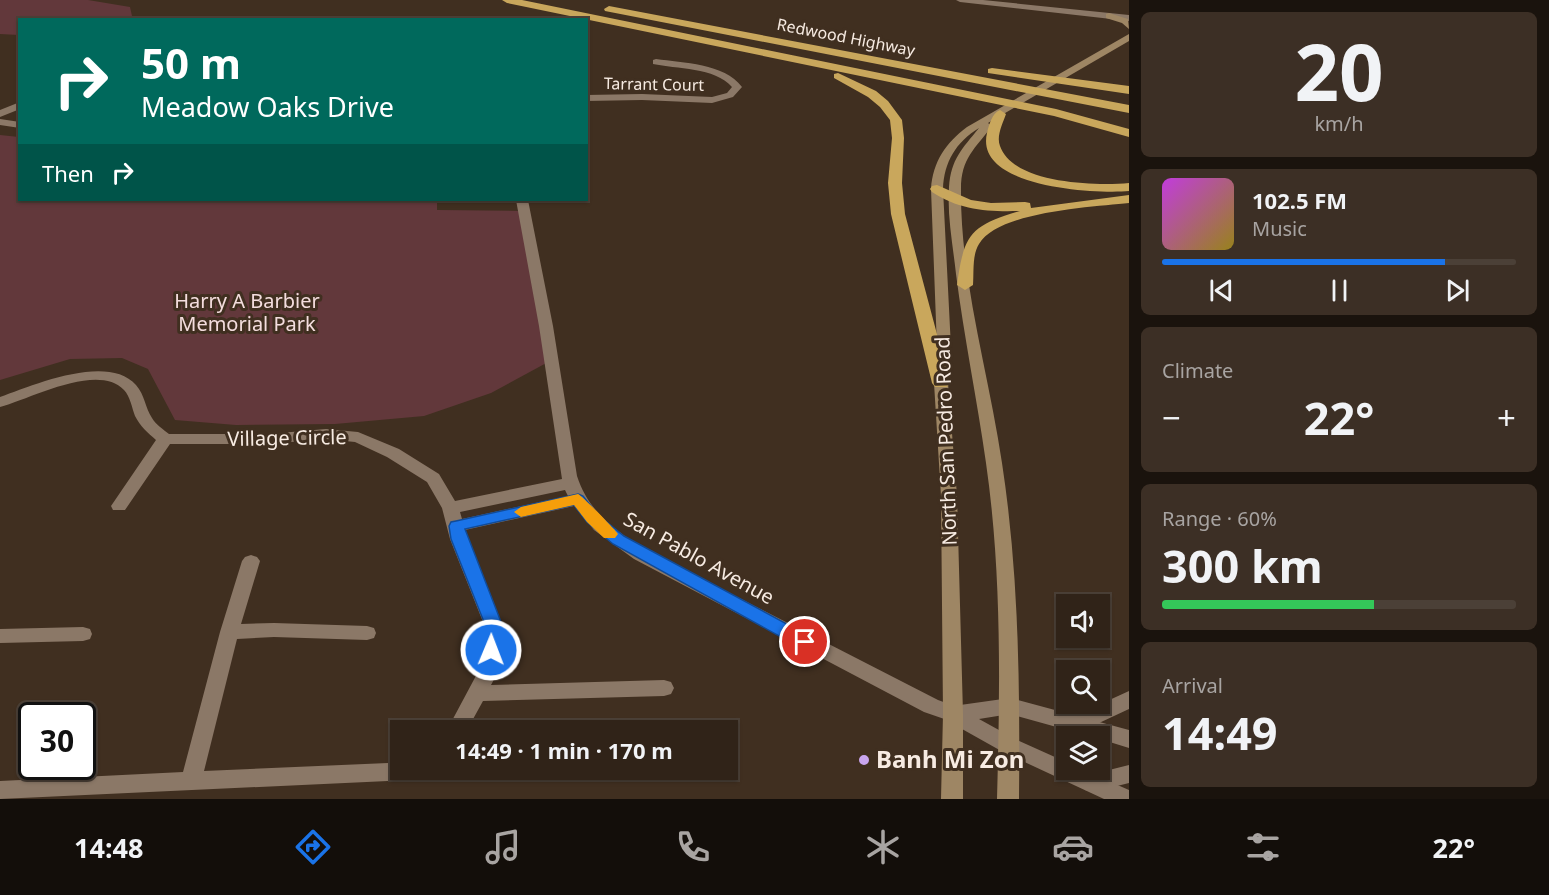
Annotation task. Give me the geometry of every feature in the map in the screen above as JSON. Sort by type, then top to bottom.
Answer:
[{"type":"highway","points":[[507,0],[1056,113],[1129,133]]},
{"type":"highway","name":"Redwood Highway","points":[[556,0],[700,25],[1129,109]]},
{"type":"highway","name":"Redwood Highway","points":[[611,0],[990,71],[1096,88],[1129,97]]},
{"type":"highway","points":[[697,39],[799,63],[841,77],[872,94],[893,115],[898,138],[896,183],[898,214],[941,383]]},
{"type":"highway","points":[[1096,88],[1129,90]]},
{"type":"highway","points":[[1000,114],[993,146],[1011,166],[1036,177],[1067,185],[1101,189],[1129,187]]},
{"type":"highway","points":[[937,189],[956,201],[976,207],[996,208],[1129,199]]},
{"type":"highway","points":[[965,285],[972,243],[980,234],[994,225],[1038,211],[1129,199]]},
{"type":"main road","points":[[1109,16],[1122,20],[1129,26]]},
{"type":"main road","name":"North San Pedro Road","points":[[952,799],[953,714],[949,496],[941,383],[944,348],[937,189],[939,168],[950,147],[971,129],[1129,37]]},
{"type":"main road","name":"North San Pedro Road","points":[[1000,114],[961,157],[955,178],[971,336],[997,481],[1010,666],[1008,799]]},
{"type":"street","points":[[960,0],[1129,18]]},
{"type":"street","name":"Tarrant Court","points":[[588,98],[642,97],[712,100],[730,95],[737,87],[735,82],[722,75],[656,62]]},
{"type":"street","points":[[0,114],[18,106]]},
{"type":"street","points":[[0,122],[18,125]]},
{"type":"street","points":[[522,201],[574,491]]},
{"type":"street","points":[[0,402],[78,377],[107,378],[129,386],[145,419],[165,439],[119,506]]},
{"type":"street","name":"Village Circle","points":[[165,439],[268,439],[326,434],[358,437],[393,453],[433,478],[450,508],[459,539],[495,627],[488,672],[463,720]]},
{"type":"street","points":[[450,508],[574,491]]},
{"type":"street","points":[[456,526],[574,491]]},
{"type":"street","name":"San Pablo Avenue","points":[[574,491],[600,526],[641,554],[798,639],[931,706],[953,714],[1010,746],[1126,799]]},
{"type":"street","points":[[191,781],[229,632],[251,561]]},
{"type":"street","points":[[229,632],[274,630],[367,633]]},
{"type":"street","points":[[0,636],[83,634]]},
{"type":"street","points":[[477,693],[664,688]]},
{"type":"street","points":[[1077,724],[1107,712],[1129,699]]},
{"type":"street","points":[[953,714],[1010,706],[1129,739]]},
{"type":"street","points":[[0,790],[390,771]]},
{"type":"street","points":[[1093,783],[1129,774]]},
{"type":"green space","points":[[0,0],[88,0],[130,7],[132,16],[130,18],[18,18],[18,35],[0,34]]},
{"type":"green space","name":"Harry A Barbier Memorial Park","points":[[0,135],[18,137],[18,201],[437,201],[437,210],[524,211],[550,361],[491,393],[424,416],[335,424],[236,425],[175,420],[148,369],[122,358],[70,359],[0,380]]},
{"type":"slow traffic","points":[[521,512],[578,500],[592,518],[610,534]]},
{"type":"place","name":"Banh Mi Zon","points":[[864,760]]},
{"type":"route","points":[[491,650],[495,627],[459,539],[456,526],[578,500],[592,518],[618,540],[682,577],[805,642]]}]
